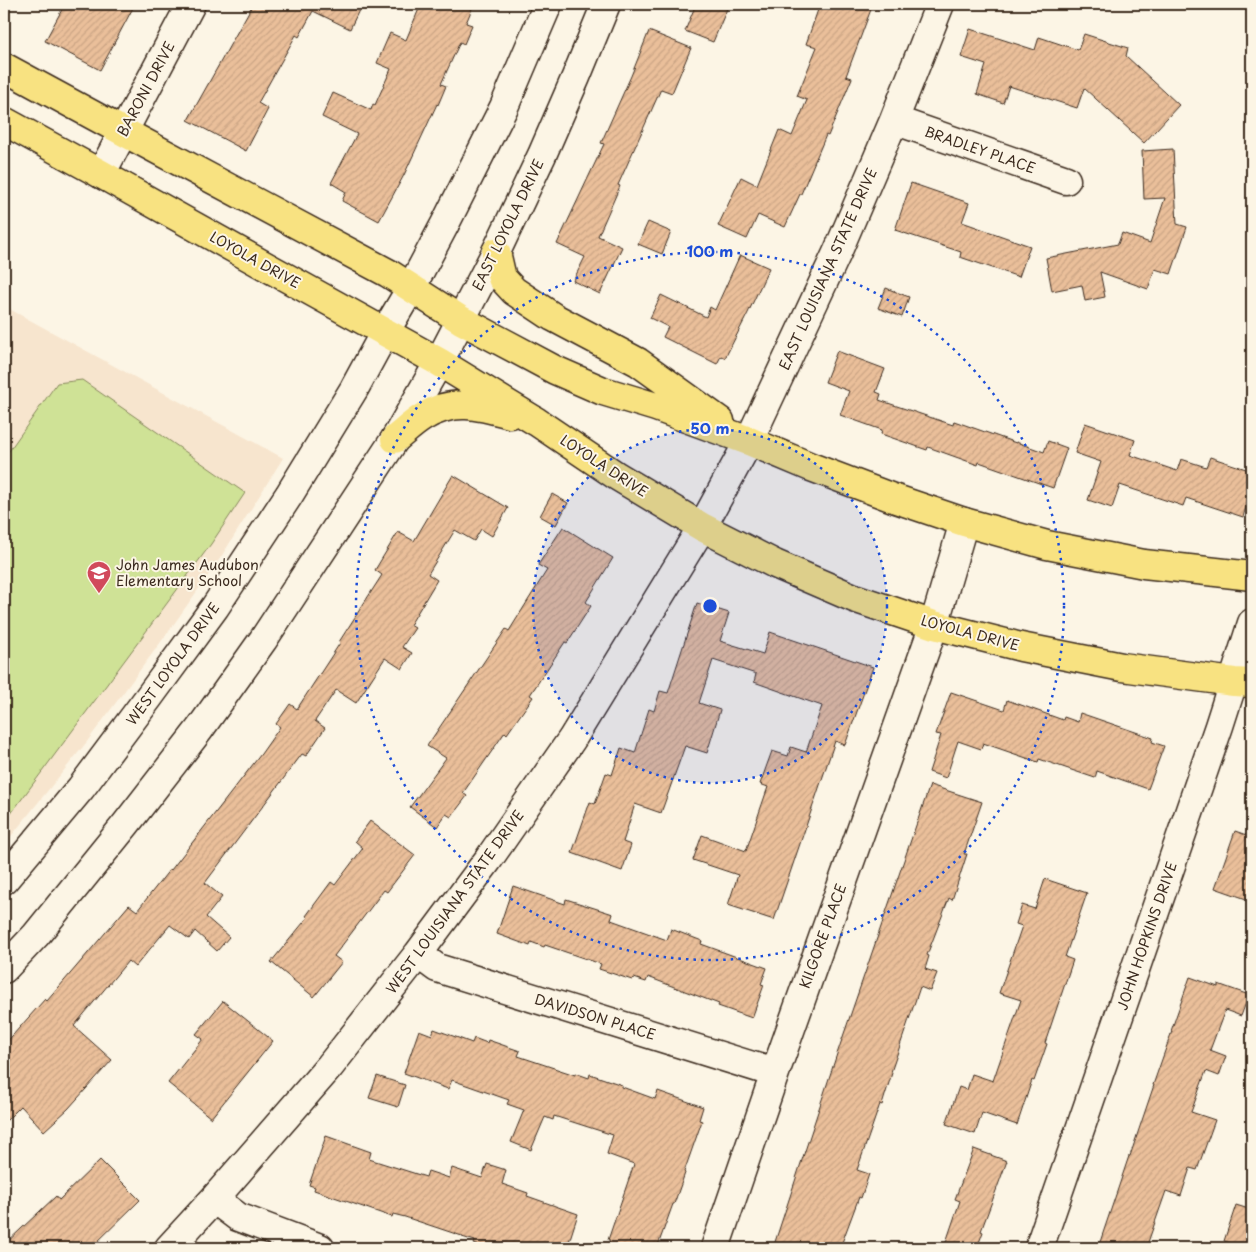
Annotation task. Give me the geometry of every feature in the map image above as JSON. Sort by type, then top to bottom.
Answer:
[{"type":"main road","points":[[4,66],[379,268],[461,320],[555,370],[603,392],[656,407],[874,491],[964,522],[1047,545],[1144,564],[1252,576]]},
{"type":"main road","name":"LOYOLA DRIVE","points":[[4,122],[439,362],[537,422],[617,476],[702,527],[775,564],[854,598],[934,625],[1021,647],[1122,667],[1243,683]]},
{"type":"main road","points":[[496,252],[502,278],[514,291],[554,317],[638,362],[748,441]]},
{"type":"main road","points":[[395,439],[423,417],[442,408],[460,404],[482,406],[537,422]]},
{"type":"street","name":"BARONI DRIVE","points":[[101,174],[191,4]]},
{"type":"street","points":[[385,332],[445,224],[504,107],[548,4]]},
{"type":"street","name":"EAST LOYOLA DRIVE","points":[[395,439],[439,362],[496,252],[553,129],[606,4]]},
{"type":"street","name":"EAST LOUISIANA STATE DRIVE","points":[[702,527],[748,441],[838,253],[940,4]]},
{"type":"street","name":"BRADLEY PLACE","points":[[894,120],[1066,180]]},
{"type":"street","name":"WEST LOYOLA DRIVE","points":[[4,880],[81,788],[215,608],[294,487],[354,390],[385,332]]},
{"type":"street","points":[[4,969],[36,935],[199,730],[268,632],[395,439]]},
{"type":"street","name":"KILGORE PLACE","points":[[715,1248],[934,625],[964,522]]},
{"type":"street","name":"WEST LOUISIANA STATE DRIVE","points":[[169,1248],[330,1066],[418,954],[488,860],[572,739],[702,527]]},
{"type":"street","name":"JOHN HOPKINS DRIVE","points":[[1038,1248],[1243,683],[1252,624]]},
{"type":"street","name":"DAVIDSON PLACE","points":[[418,954],[438,968],[775,1073]]},
{"type":"street","points":[[214,1199],[238,1217],[320,1248]]},
{"type":"shaded area","name":"John James Audubon Elementary School","points":[[4,306],[283,458],[221,557],[169,631],[86,743],[4,845]]},
{"type":"green space","name":"John James Audubon Elementary School","points":[[82,380],[245,493],[211,544],[4,823],[4,458],[57,383]]},
{"type":"building","points":[[65,4],[135,4],[100,70],[45,41]]},
{"type":"building","points":[[253,4],[345,4],[359,10],[350,29],[313,11],[299,37],[296,35],[258,103],[268,109],[246,151],[188,120]]},
{"type":"building","points":[[421,4],[474,4],[466,23],[472,25],[464,44],[460,42],[441,84],[446,86],[438,105],[379,221],[342,201],[346,192],[331,183],[357,134],[322,117],[333,93],[371,110],[391,69],[377,63],[390,33],[406,40]]},
{"type":"building","points":[[696,4],[729,4],[713,42],[685,31]]},
{"type":"building","points":[[820,4],[873,4],[846,76],[852,78],[828,136],[826,135],[785,227],[758,215],[747,239],[718,226],[741,177],[757,185],[779,130],[792,136],[807,100],[797,96],[817,47],[806,44]]},
{"type":"building","points":[[970,29],[1035,50],[1039,37],[1078,50],[1084,34],[1128,48],[1126,56],[1179,105],[1144,143],[1084,88],[1077,108],[1009,86],[1003,103],[977,94],[986,65],[961,57]]},
{"type":"building","points":[[649,31],[691,48],[672,93],[661,89],[618,185],[620,186],[598,236],[622,247],[600,294],[573,281],[585,257],[557,244],[604,144],[601,143]]},
{"type":"building","points":[[1173,149],[1177,224],[1187,227],[1171,274],[1155,269],[1148,289],[1100,272],[1105,297],[1085,301],[1082,285],[1052,291],[1046,258],[1118,244],[1122,233],[1150,243],[1165,198],[1144,199],[1142,151]]},
{"type":"building","points":[[911,183],[969,203],[962,222],[1030,246],[1019,277],[960,257],[961,252],[895,230]]},
{"type":"building","points":[[648,222],[671,232],[662,254],[638,244]]},
{"type":"building","points":[[740,255],[769,268],[725,358],[721,356],[717,364],[663,337],[668,327],[650,318],[661,295],[706,317],[710,307],[715,310]]},
{"type":"building","points":[[886,288],[909,297],[902,317],[878,308]]},
{"type":"building","points":[[837,351],[885,369],[876,392],[881,394],[879,400],[953,425],[954,421],[1044,452],[1048,441],[1067,448],[1053,488],[979,462],[978,465],[928,447],[927,450],[881,434],[882,430],[840,415],[849,391],[825,382]]},
{"type":"building","points":[[1085,423],[1135,440],[1130,455],[1177,471],[1181,459],[1206,467],[1210,457],[1252,471],[1252,488],[1243,517],[1186,498],[1183,506],[1120,485],[1112,508],[1088,500],[1101,462],[1075,453]]},
{"type":"building","points":[[453,475],[508,508],[492,536],[481,529],[474,541],[455,530],[428,574],[437,580],[410,625],[415,628],[402,647],[412,653],[402,669],[385,658],[356,703],[336,690],[315,721],[325,728],[306,756],[302,754],[205,883],[222,897],[206,917],[229,937],[217,951],[195,931],[189,939],[170,925],[135,967],[128,961],[74,1026],[112,1060],[68,1109],[44,1131],[21,1106],[4,1123],[4,1045],[45,999],[47,1001],[129,905],[137,911],[171,870],[261,754],[280,727],[276,724],[290,704],[297,709],[382,575],[375,570],[398,532],[414,541]]},
{"type":"building","points":[[552,494],[568,503],[556,525],[540,516]]},
{"type":"building","points":[[563,527],[613,558],[586,602],[591,606],[530,695],[533,697],[507,734],[505,732],[463,793],[467,796],[451,817],[446,814],[437,827],[410,807],[446,758],[427,746],[506,629],[509,631],[547,570],[538,565]]},
{"type":"building","points":[[697,603],[729,613],[720,641],[763,654],[770,632],[873,667],[845,745],[835,741],[774,920],[728,905],[738,875],[693,860],[702,835],[746,851],[768,787],[760,784],[772,751],[788,756],[791,747],[806,752],[822,706],[754,682],[756,674],[713,660],[699,703],[720,710],[707,753],[685,746],[661,813],[635,804],[623,842],[631,845],[622,871],[572,853],[590,802],[595,804],[606,773],[612,775],[621,748],[635,753],[649,709],[654,711],[660,691],[668,693]]},
{"type":"building","points":[[951,692],[1004,710],[1007,700],[1063,720],[1064,717],[1078,722],[1080,713],[1153,738],[1152,742],[1164,746],[1148,789],[1097,771],[1095,778],[1039,759],[1038,762],[983,743],[981,749],[958,741],[946,778],[929,772],[941,735],[936,734]]},
{"type":"building","points":[[930,785],[982,802],[964,854],[967,854],[952,900],[949,898],[927,955],[929,956],[925,969],[937,973],[930,991],[920,987],[891,1072],[882,1105],[880,1104],[857,1170],[869,1174],[861,1198],[859,1197],[840,1248],[773,1248],[837,1054]]},
{"type":"building","points":[[370,821],[415,855],[387,892],[384,890],[334,956],[342,962],[314,997],[271,962],[308,917],[306,916],[331,882],[335,885],[363,848],[355,841]]},
{"type":"building","points":[[1235,831],[1252,837],[1252,901],[1215,888]]},
{"type":"building","points":[[1045,879],[1087,893],[1065,957],[1073,960],[1045,1043],[1047,1044],[1034,1081],[1032,1080],[1017,1125],[982,1113],[975,1134],[946,1124],[959,1087],[967,1090],[972,1074],[993,1081],[1021,1000],[999,993],[1022,926],[1016,924],[1022,905],[1035,909]]},
{"type":"building","points":[[513,886],[565,904],[566,899],[613,914],[611,920],[667,940],[671,929],[702,941],[701,944],[767,968],[761,984],[764,985],[752,1018],[648,977],[646,982],[634,978],[632,980],[599,969],[601,964],[545,945],[544,947],[531,942],[530,946],[497,934]]},
{"type":"building","points":[[1190,977],[1249,995],[1241,1016],[1225,1010],[1210,1050],[1226,1056],[1219,1076],[1206,1071],[1191,1112],[1215,1120],[1197,1170],[1190,1168],[1181,1196],[1166,1191],[1146,1248],[1098,1248],[1130,1156]]},
{"type":"building","points":[[223,1001],[273,1041],[211,1118],[168,1083],[203,1039],[196,1034]]},
{"type":"building","points":[[434,1029],[472,1043],[474,1038],[487,1043],[488,1040],[520,1051],[518,1056],[575,1075],[575,1073],[589,1078],[590,1074],[655,1099],[658,1091],[703,1107],[699,1120],[702,1121],[657,1248],[607,1248],[634,1164],[607,1154],[613,1135],[554,1116],[553,1120],[545,1117],[531,1150],[511,1142],[524,1110],[507,1104],[509,1100],[452,1080],[448,1089],[404,1073],[419,1030],[432,1035]]},
{"type":"building","points":[[377,1076],[405,1085],[398,1107],[369,1098]]},
{"type":"building","points":[[326,1136],[371,1152],[369,1159],[426,1177],[428,1171],[449,1178],[452,1168],[482,1178],[487,1164],[506,1170],[502,1184],[528,1193],[527,1196],[578,1214],[567,1248],[488,1248],[474,1244],[475,1241],[462,1236],[405,1217],[393,1214],[392,1217],[314,1190],[315,1187],[309,1185]]},
{"type":"building","points":[[974,1149],[1007,1161],[981,1231],[983,1232],[977,1248],[944,1248],[960,1201],[955,1199]]},
{"type":"building","points":[[100,1160],[140,1200],[91,1248],[4,1248],[4,1245],[56,1196],[59,1200]]},
{"type":"building","points":[[1236,1205],[1252,1210],[1252,1248],[1224,1241]]},
{"type":"place","name":"John James Audubon Elementary School","points":[[99,594]]}]
